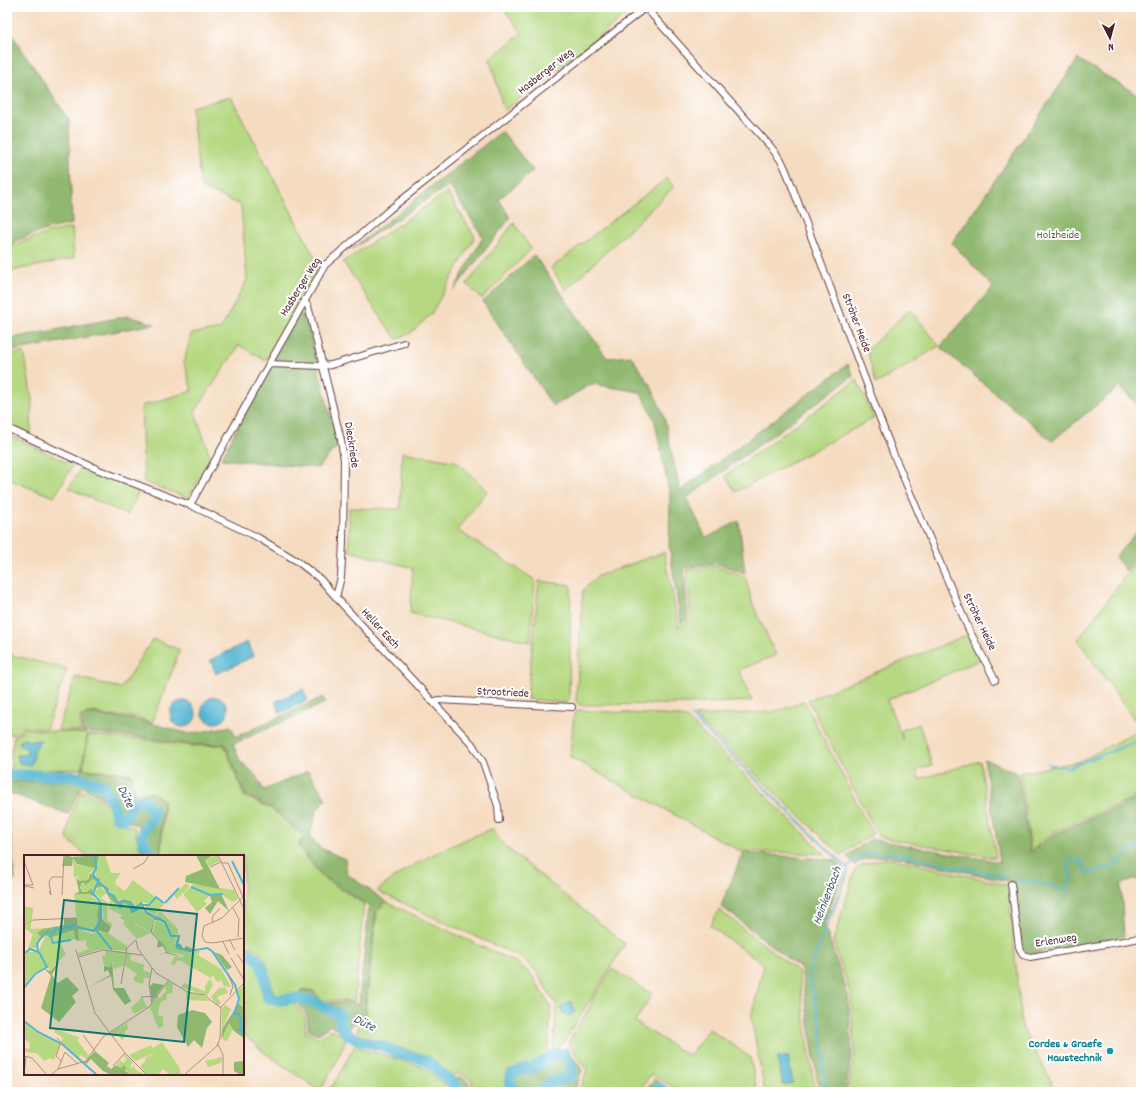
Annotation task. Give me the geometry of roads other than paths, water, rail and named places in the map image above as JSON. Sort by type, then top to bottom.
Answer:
[{"type":"street","name":"Hasberger Weg","points":[[190,505],[325,265],[388,210],[645,7]]},
{"type":"street","name":"Ströher Heide","points":[[645,7],[771,147],[782,162],[893,453],[968,628],[995,680]]},
{"type":"street","name":"Dieckriede","points":[[304,301],[308,306],[341,440],[344,460],[343,550],[341,577],[336,597]]},
{"type":"street","points":[[269,364],[331,365],[404,343]]},
{"type":"street","points":[[7,428],[99,470],[190,505]]},
{"type":"street","name":"Heller Esch","points":[[190,505],[257,537],[297,561],[320,579],[472,744],[482,762],[498,806],[500,820]]},
{"type":"street","name":"Strootriede","points":[[433,702],[438,700],[572,707]]},
{"type":"street","name":"Erlenweg","points":[[1011,884],[1019,947],[1023,955],[1030,957],[1141,938]]},
{"type":"water","points":[[247,642],[254,656],[216,674],[210,660]]},
{"type":"water","points":[[303,689],[308,700],[280,713],[275,702]]},
{"type":"water","points":[[215,697],[224,701],[228,710],[224,719],[215,723],[206,719],[202,710],[206,701]]},
{"type":"water","points":[[183,701],[192,705],[196,714],[192,723],[183,727],[174,723],[170,714],[174,705]]},
{"type":"water","points":[[24,739],[29,741],[41,740],[33,752],[34,755],[31,765],[19,763],[17,755],[27,755],[27,749],[19,745],[20,741]]},
{"type":"water","points":[[568,1002],[571,1002],[575,1010],[572,1015],[566,1016],[560,1008]]},
{"type":"water","points":[[777,1057],[788,1057],[793,1083],[783,1085]]},
{"type":"waterway","points":[[691,716],[848,868]]},
{"type":"waterway","points":[[1048,764],[1067,768],[1141,740]]},
{"type":"waterway","name":"Düte","points":[[7,775],[73,776],[104,786],[114,807],[116,817],[124,819],[135,801],[142,799],[153,811],[153,818],[148,823],[142,836],[150,855]]},
{"type":"waterway","name":"Heinkenbach","points":[[1014,879],[1054,886],[1061,891],[1066,889],[1069,885],[1070,873],[1067,865],[1068,861],[1079,861],[1083,863],[1084,870],[1094,873],[1102,869],[1111,868],[1115,864],[1121,862],[1129,850],[1136,849],[1141,843]]},
{"type":"waterway","name":"Heinkenbach","points":[[825,1092],[821,1025],[810,982],[809,972],[847,874],[849,865],[860,857],[870,853],[891,853],[1007,877]]},
{"type":"waterway","name":"Düte","points":[[244,951],[251,954],[260,963],[265,976],[268,998],[280,1000],[294,998],[312,1001],[340,1015],[341,1027],[348,1035],[361,1041],[383,1046],[403,1055],[426,1060],[456,1086],[457,1092]]},
{"type":"waterway","name":"Düte","points":[[513,1092],[509,1081],[512,1074],[526,1068],[531,1069],[558,1053],[565,1054],[572,1068],[572,1075],[565,1079],[551,1082],[544,1089],[545,1092]]},
{"type":"waterway","name":"Düte","points":[[652,1092],[661,1089],[663,1092]]},
{"type":"place","name":"Cordes & Graefe Haustechnik","points":[[1110,1051]]},
{"type":"park label","name":"Holzheide","points":[[1058,235]]}]
